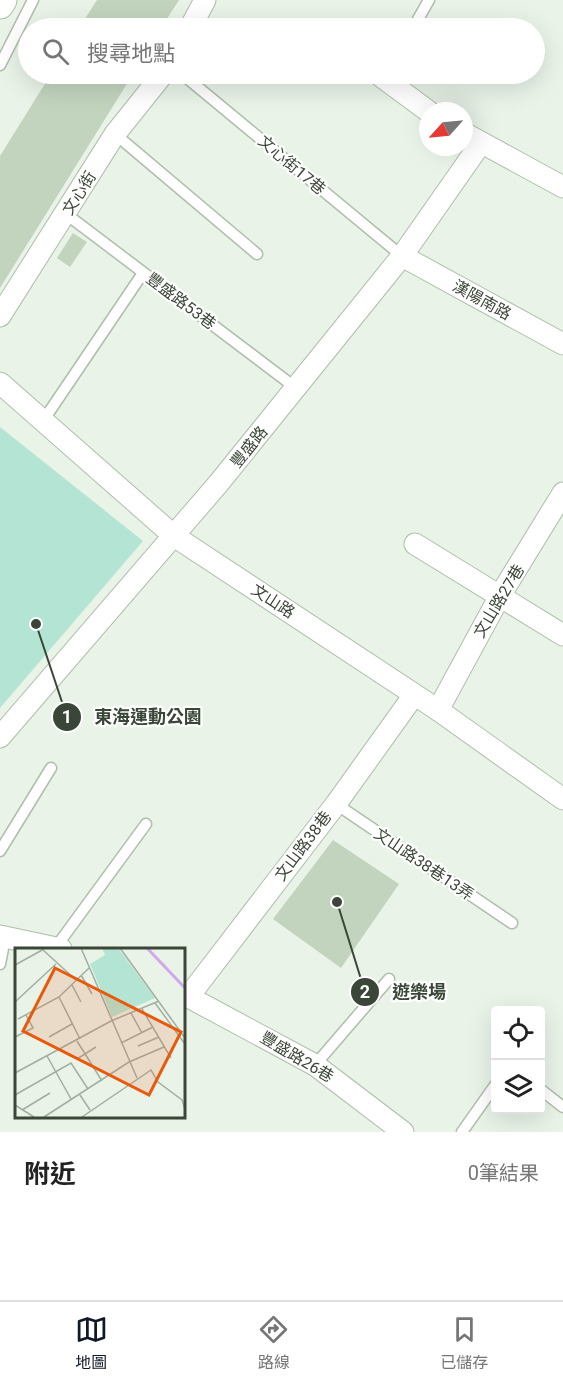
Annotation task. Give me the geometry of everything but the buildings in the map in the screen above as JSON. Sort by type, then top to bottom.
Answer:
[{"type":"street","points":[[0,5],[3,0]]},
{"type":"street","points":[[195,18],[205,0]]},
{"type":"street","name":"文心街","points":[[0,316],[115,134],[155,84]]},
{"type":"street","points":[[392,84],[419,104]]},
{"type":"street","points":[[473,139],[563,187]]},
{"type":"street","name":"豐盛路","points":[[0,737],[174,536],[402,256],[461,156]]},
{"type":"street","name":"漢陽南路","points":[[402,256],[563,344]]},
{"type":"street","name":"文山路","points":[[0,383],[174,536],[438,710],[563,799]]},
{"type":"street","name":"文山路27巷","points":[[438,710],[501,594],[563,494]]},
{"type":"street","points":[[415,544],[501,594],[563,635]]},
{"type":"street","name":"文山路38巷","points":[[186,995],[336,804],[414,695]]},
{"type":"street","points":[[3,937],[58,948]]},
{"type":"street","name":"豐盛路26巷","points":[[186,995],[315,1065],[403,1132]]},
{"type":"lane","points":[[24,18],[33,0]]},
{"type":"lane","points":[[419,18],[429,0]]},
{"type":"lane","points":[[0,65],[18,30]]},
{"type":"lane","name":"文心街17巷","points":[[194,84],[402,256]]},
{"type":"lane","points":[[115,134],[257,254]]},
{"type":"lane","name":"豐盛路53巷","points":[[66,214],[296,388]]},
{"type":"lane","points":[[43,421],[143,273]]},
{"type":"lane","points":[[0,851],[51,768]]},
{"type":"lane","name":"文山路38巷13弄","points":[[336,804],[512,923]]},
{"type":"lane","points":[[58,948],[146,824]]},
{"type":"lane","points":[[0,964],[3,937]]},
{"type":"lane","points":[[315,1065],[389,979]]},
{"type":"lane","points":[[462,1132],[491,1090]]},
{"type":"lane","points":[[545,1093],[563,1107]]},
{"type":"green space","points":[[0,427],[143,541],[0,708]]},
{"type":"place","name":"東海運動公園","points":[[36,624]]},
{"type":"place","name":"遊樂場","points":[[337,902]]}]
